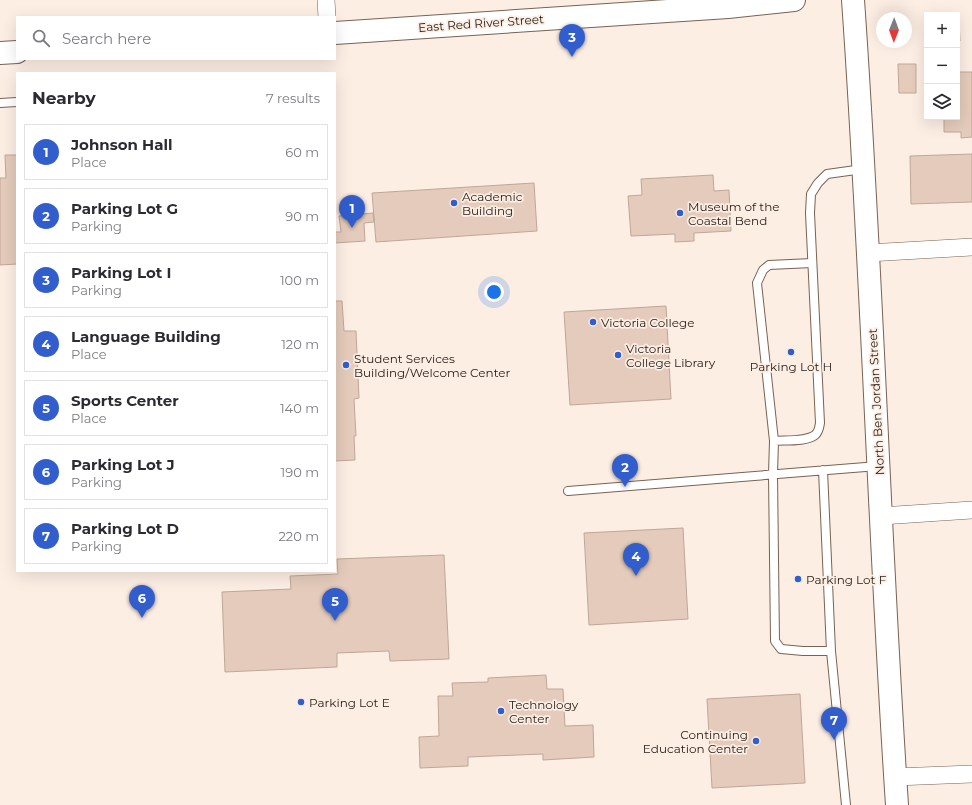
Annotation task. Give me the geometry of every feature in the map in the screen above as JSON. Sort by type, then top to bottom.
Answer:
[{"type":"street","points":[[326,0],[327,16]]},
{"type":"street","name":"East Red River Street","points":[[336,33],[728,6],[794,0]]},
{"type":"street","name":"North Ben Jordan Street","points":[[853,0],[897,805]]},
{"type":"street","points":[[0,53],[16,52]]},
{"type":"street","points":[[868,253],[972,247]]},
{"type":"street","points":[[881,516],[972,510]]},
{"type":"street","points":[[896,777],[972,774]]},
{"type":"lane","points":[[0,103],[16,102]]},
{"type":"lane","points":[[774,441],[806,439],[815,435],[819,430],[820,423],[810,213],[811,194],[818,183],[827,174],[863,169]]},
{"type":"lane","points":[[812,263],[769,265],[763,270],[757,283],[774,441],[775,641],[781,649],[831,651]]},
{"type":"lane","points":[[568,491],[879,466]]},
{"type":"lane","points":[[823,470],[831,651],[846,805]]},
{"type":"building","points":[[898,64],[916,64],[916,93],[899,93]]},
{"type":"building","points":[[960,72],[972,72],[972,137],[961,138],[961,132],[944,132],[944,120],[960,120]]},
{"type":"building","points":[[972,154],[972,202],[911,204],[910,156]]},
{"type":"building","points":[[5,155],[16,155],[16,264],[0,265],[0,178],[6,178]]},
{"type":"building","name":"Museum of the Coastal Bend","points":[[713,175],[714,191],[729,190],[731,231],[694,233],[694,241],[675,242],[675,234],[631,236],[628,196],[642,195],[641,179]]},
{"type":"building","name":"Academic Building","points":[[534,183],[537,231],[376,242],[372,193]]},
{"type":"building","points":[[373,213],[374,222],[364,223],[365,241],[336,243],[336,232],[341,232],[339,216]]},
{"type":"building","name":"Student Services Building/Welcome Center","points":[[336,301],[342,301],[344,331],[356,331],[359,398],[354,399],[356,436],[354,436],[355,460],[336,461]]},
{"type":"building","name":"Victoria College Library","points":[[666,306],[671,399],[570,405],[564,312]]},
{"type":"building","points":[[683,528],[688,619],[589,625],[584,533]]},
{"type":"building","points":[[444,555],[449,659],[390,661],[389,651],[337,653],[337,667],[225,672],[222,592],[291,589],[290,576],[338,574],[337,559]]},
{"type":"building","name":"Technology Center","points":[[546,675],[547,689],[563,689],[565,726],[593,725],[594,757],[543,760],[543,754],[468,757],[468,766],[420,768],[419,737],[439,736],[438,696],[453,696],[452,683],[488,682],[488,678]]},
{"type":"building","name":"Continuing Education Center","points":[[800,694],[805,783],[712,788],[707,699]]},
{"type":"place","name":"Parking Lot I","points":[[572,57]]},
{"type":"place","name":"Academic Building","points":[[454,203]]},
{"type":"place","name":"Museum of the Coastal Bend","points":[[680,213]]},
{"type":"place","name":"Johnson Hall","points":[[352,228]]},
{"type":"place","name":"Victoria College","points":[[593,322]]},
{"type":"place","name":"Parking Lot H","points":[[791,352]]},
{"type":"place","name":"Victoria College Library","points":[[618,355]]},
{"type":"place","name":"Student Services Building/Welcome Center","points":[[346,365]]},
{"type":"place","name":"Parking Lot G","points":[[625,487]]},
{"type":"place","name":"Language Building","points":[[636,576]]},
{"type":"place","name":"Parking Lot F","points":[[798,579]]},
{"type":"place","name":"Parking Lot J","points":[[142,618]]},
{"type":"place","name":"Sports Center","points":[[335,621]]},
{"type":"place","name":"Parking Lot E","points":[[301,702]]},
{"type":"place","name":"Technology Center","points":[[501,711]]},
{"type":"place","name":"Parking Lot D","points":[[834,740]]},
{"type":"place","name":"Continuing Education Center","points":[[756,741]]}]
